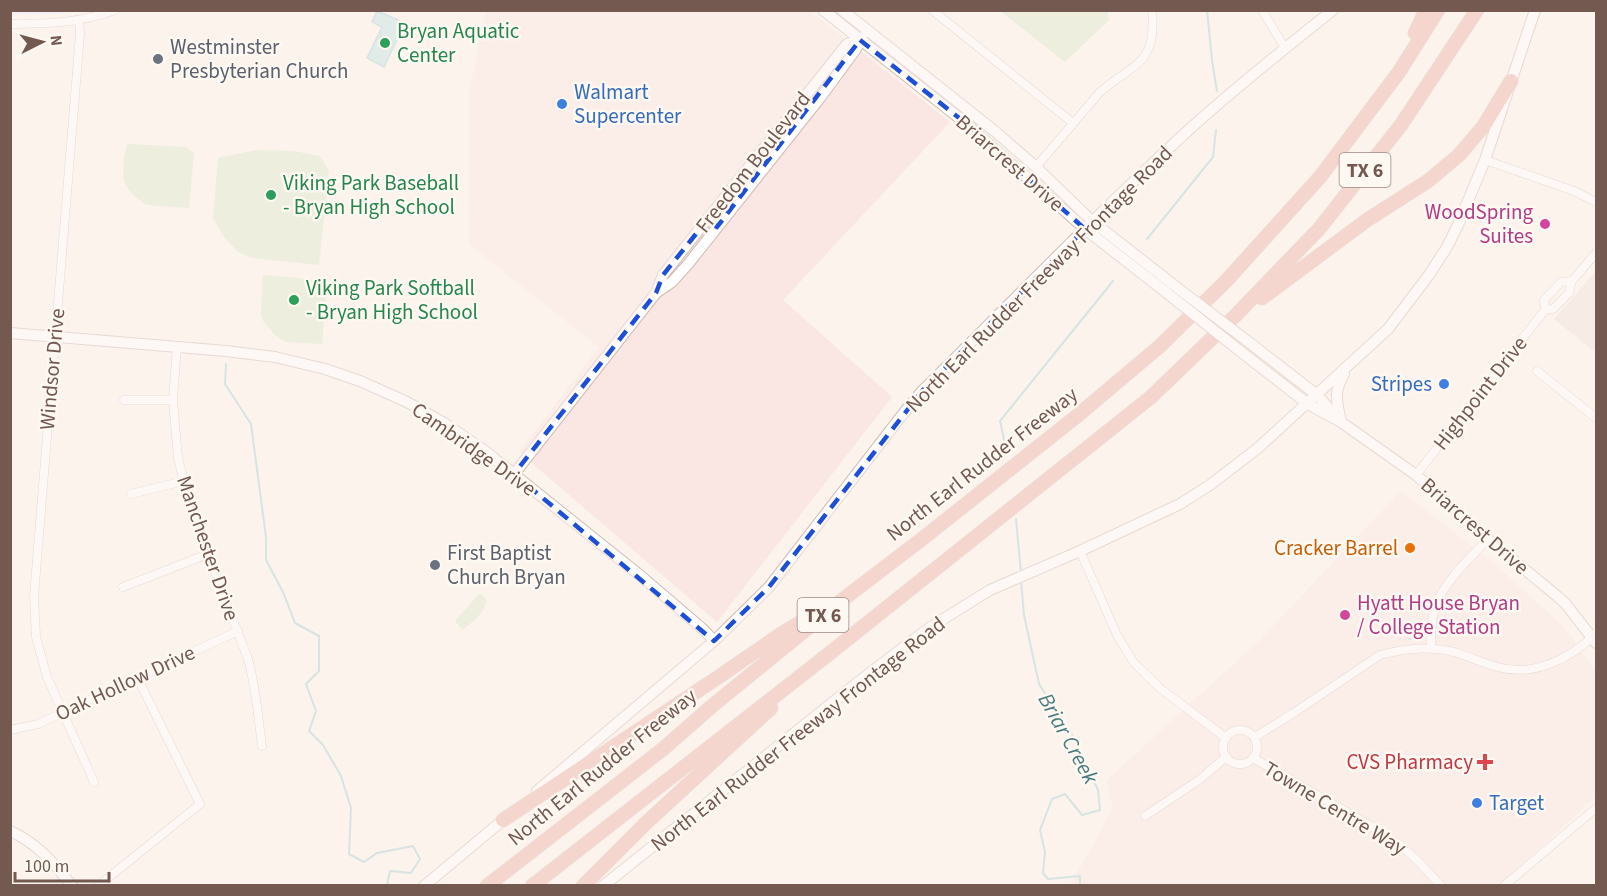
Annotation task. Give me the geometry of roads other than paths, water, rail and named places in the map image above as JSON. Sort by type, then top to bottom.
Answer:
[{"type":"highway","points":[[1362,122],[1412,39],[1426,10]]},
{"type":"highway","name":"North Earl Rudder Freeway","points":[[487,885],[663,749],[846,597],[1077,416],[1160,346],[1227,280],[1320,177],[1399,72],[1438,10]]},
{"type":"highway","name":"TX 6","points":[[532,885],[830,653],[1151,397],[1235,316],[1319,229],[1401,124],[1477,10]]},
{"type":"highway","points":[[1235,316],[1367,220],[1428,181],[1459,155],[1483,127],[1511,81]]},
{"type":"highway","points":[[503,820],[784,632],[846,597]]},
{"type":"highway","points":[[583,885],[830,653]]},
{"type":"main road","name":"Briarcrest Drive","points":[[823,10],[1171,289],[1240,351],[1308,404],[1341,422],[1416,475],[1557,596],[1595,638]]},
{"type":"main road","name":"Briarcrest Drive","points":[[842,10],[997,133],[1036,167],[1089,225]]},
{"type":"main road","name":"North Earl Rudder Freeway Frontage Road","points":[[424,885],[714,641],[769,587],[923,390],[1089,225],[1194,125],[1333,10]]},
{"type":"main road","name":"North Earl Rudder Freeway Frontage Road","points":[[603,885],[929,628],[990,590],[1180,504],[1210,485],[1258,448],[1388,329],[1429,275],[1458,225],[1485,160],[1535,10]]},
{"type":"main road","name":"Freedom Boulevard","points":[[656,293],[672,282],[758,176],[820,98],[867,30]]},
{"type":"main road","name":"Freedom Boulevard","points":[[514,474],[656,293],[663,275],[783,124],[847,44],[860,40]]},
{"type":"main road","points":[[783,124],[793,132]]},
{"type":"main road","points":[[748,168],[758,176]]},
{"type":"main road","points":[[708,219],[717,227]]},
{"type":"main road","name":"Briarcrest Drive","points":[[1171,289],[1246,339],[1317,395],[1341,422]]},
{"type":"main road","name":"Cambridge Drive","points":[[10,333],[275,357],[325,369],[360,381],[407,402],[444,423],[485,451],[642,577],[714,641]]},
{"type":"main road","points":[[1341,422],[1336,398],[1338,386],[1347,367]]},
{"type":"main road","points":[[10,831],[21,836],[45,854],[72,885]]},
{"type":"street","points":[[10,24],[48,24],[79,20],[115,10]]},
{"type":"street","points":[[932,10],[1073,123]]},
{"type":"street","points":[[1036,167],[1100,92],[1132,69],[1148,53],[1153,32],[1152,10]]},
{"type":"street","points":[[1262,10],[1285,48]]},
{"type":"street","name":"Windsor Drive","points":[[79,20],[80,34],[34,596],[36,637],[41,658],[52,692],[94,782]]},
{"type":"street","points":[[1485,160],[1574,191],[1596,202]]},
{"type":"street","name":"Highpoint Drive","points":[[1545,310],[1553,309],[1569,293],[1572,281],[1596,253]]},
{"type":"street","name":"Highpoint Drive","points":[[1416,475],[1545,310],[1544,300],[1561,282],[1572,281]]},
{"type":"street","name":"Manchester Drive","points":[[177,347],[173,400],[178,458],[191,509],[252,674],[262,746]]},
{"type":"street","points":[[1537,371],[1596,418]]},
{"type":"street","points":[[124,400],[173,400]]},
{"type":"street","points":[[131,494],[184,482]]},
{"type":"street","points":[[1431,648],[1434,609],[1441,595],[1461,568],[1488,539]]},
{"type":"street","points":[[1080,551],[1117,635],[1134,663],[1161,689],[1226,738]]},
{"type":"street","points":[[123,587],[208,554]]},
{"type":"street","name":"Oak Hollow Drive","points":[[10,730],[38,724],[237,631]]},
{"type":"street","points":[[1255,737],[1380,655],[1393,651],[1431,648],[1457,653],[1499,668],[1536,668],[1568,656],[1595,638]]},
{"type":"street","points":[[98,885],[200,804],[137,677]]},
{"type":"street","points":[[1241,731],[1255,737],[1258,746],[1253,758],[1247,763],[1231,763],[1226,758],[1223,751],[1226,738],[1231,734],[1241,731]]},
{"type":"street","points":[[1145,816],[1199,780],[1226,758]]},
{"type":"street","name":"Towne Centre Way","points":[[1253,758],[1400,845],[1441,885]]},
{"type":"street","points":[[1503,885],[1596,808]]},
{"type":"water","name":"Bryan Aquatic Center","points":[[377,11],[405,23],[384,67],[367,58],[382,27],[372,22]]},
{"type":"waterway","name":"Briar Creek","points":[[1207,10],[1217,91]]},
{"type":"waterway","name":"Briar Creek","points":[[1147,239],[1213,157],[1216,130]]},
{"type":"waterway","name":"Briar Creek","points":[[1007,453],[1000,421],[1113,281]]},
{"type":"waterway","points":[[226,364],[225,384],[251,424],[266,537],[266,560],[283,592],[295,623],[319,636],[319,671],[306,684],[316,711],[309,731],[323,745],[341,776],[351,808],[349,854],[364,862],[377,853],[413,846],[420,859],[411,873],[390,871],[387,886]]},
{"type":"waterway","name":"Briar Creek","points":[[1016,519],[1021,573]]},
{"type":"waterway","name":"Briar Creek","points":[[1021,581],[1024,615],[1039,684],[1073,736],[1098,790],[1100,810],[1082,815],[1065,794],[1052,799],[1040,830],[1045,852],[1043,873],[1048,879],[1080,876],[1080,886]]},
{"type":"place","name":"Bryan Aquatic Center","points":[[385,43]]},
{"type":"place","name":"Westminster Presbyterian Church","points":[[158,59]]},
{"type":"place","name":"Walmart Supercenter","points":[[562,104]]},
{"type":"place","name":"Viking Park Baseball - Bryan High School","points":[[271,195]]},
{"type":"place","name":"WoodSpring Suites","points":[[1545,224]]},
{"type":"place","name":"Viking Park Softball - Bryan High School","points":[[294,300]]},
{"type":"place","name":"Stripes","points":[[1444,384]]},
{"type":"place","name":"Cracker Barrel","points":[[1410,548]]},
{"type":"place","name":"First Baptist Church Bryan","points":[[435,565]]},
{"type":"place","name":"Hyatt House Bryan / College Station","points":[[1345,615]]},
{"type":"place","name":"CVS Pharmacy","points":[[1485,762]]},
{"type":"place","name":"Target","points":[[1477,803]]}]
